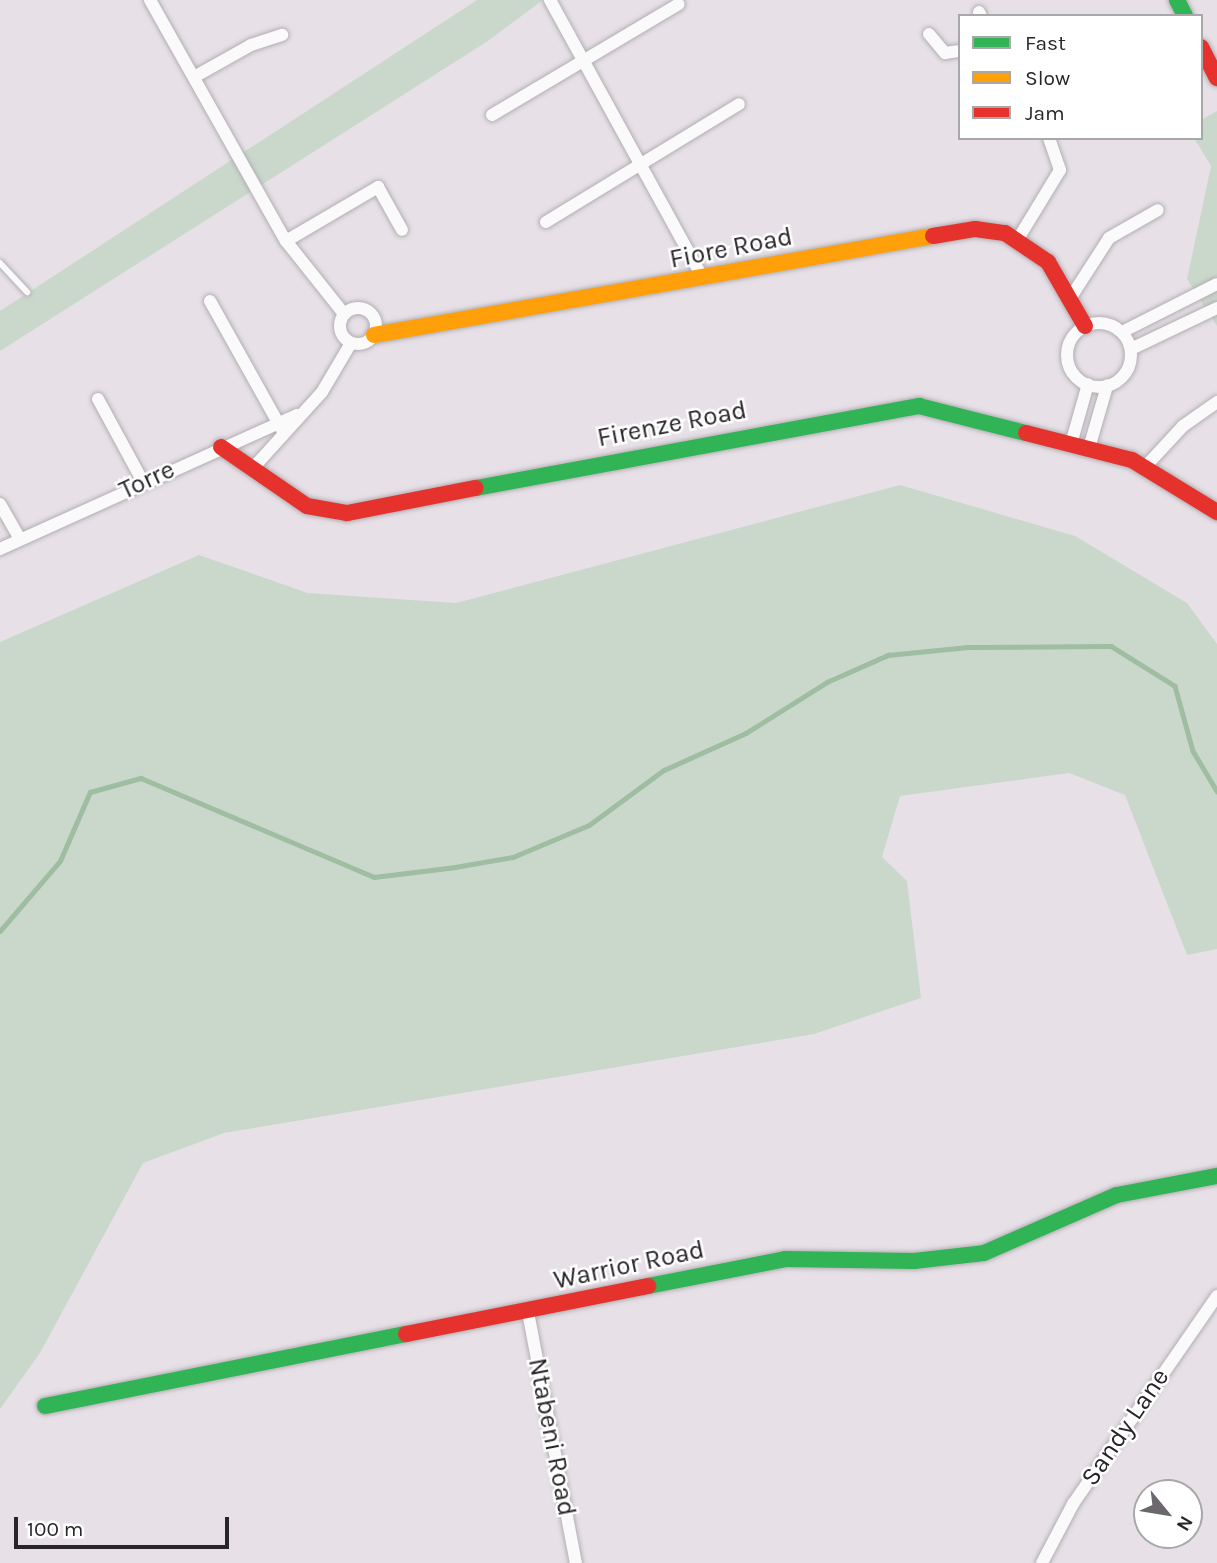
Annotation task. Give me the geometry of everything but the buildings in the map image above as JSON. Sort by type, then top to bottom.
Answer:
[{"type":"street","points":[[149,0],[286,241],[344,314],[341,331],[351,343],[328,384],[281,428],[254,467]]},
{"type":"street","points":[[550,0],[703,278]]},
{"type":"street","points":[[492,115],[679,4]]},
{"type":"street","points":[[929,34],[945,53],[958,51]]},
{"type":"street","points":[[194,77],[251,45],[282,35]]},
{"type":"street","points":[[1203,51],[1217,78]]},
{"type":"street","points":[[546,222],[739,104]]},
{"type":"street","points":[[1018,239],[1060,170],[1050,140]]},
{"type":"street","points":[[286,241],[378,187],[402,230]]},
{"type":"street","points":[[1071,296],[1109,238],[1158,210]]},
{"type":"street","name":"Fiore Road","points":[[351,343],[366,342],[374,335],[703,278],[933,233],[988,229],[1018,239],[1058,272],[1086,326]]},
{"type":"street","points":[[1122,332],[1217,284]]},
{"type":"street","points":[[210,301],[281,428]]},
{"type":"street","points":[[344,314],[358,308],[372,314],[374,335]]},
{"type":"street","points":[[1131,349],[1217,308]]},
{"type":"street","points":[[1089,448],[1107,386],[1129,368],[1131,349],[1122,332],[1105,323],[1086,326],[1071,341],[1068,361],[1088,384],[1107,386]]},
{"type":"street","points":[[1071,444],[1088,384]]},
{"type":"street","points":[[97,398],[143,482]]},
{"type":"street","points":[[1146,466],[1182,426],[1217,402]]},
{"type":"street","name":"Firenze Road","points":[[221,447],[254,467],[298,501],[333,513],[882,409],[935,409],[1089,448],[1146,466],[1217,512]]},
{"type":"street","name":"Torre","points":[[0,549],[221,447],[281,428]]},
{"type":"street","points":[[0,503],[20,540]]},
{"type":"street","name":"Warrior Road","points":[[45,1406],[785,1259],[914,1261],[984,1253],[1117,1195],[1217,1176]]},
{"type":"street","name":"Sandy Lane","points":[[1042,1563],[1073,1504],[1217,1296]]},
{"type":"street","name":"Ntabeni Road","points":[[528,1312],[576,1563]]},
{"type":"lane","points":[[0,263],[27,292]]},
{"type":"green space","points":[[477,0],[543,0],[488,41],[0,351],[0,311]]},
{"type":"green space","points":[[1217,111],[1217,326],[1187,279],[1211,166],[1195,140],[1203,140],[1203,119]]},
{"type":"green space","points":[[900,485],[1075,536],[1187,603],[1217,644],[1217,949],[1187,955],[1125,795],[1069,773],[900,796],[882,857],[907,881],[921,998],[814,1034],[224,1133],[143,1163],[40,1353],[0,1409],[0,642],[199,555],[308,593],[456,603]]},
{"type":"waterway","points":[[0,931],[60,861],[90,792],[141,778],[374,877],[455,867],[513,857],[589,825],[664,770],[746,733],[827,682],[888,655],[968,647],[1111,646],[1175,686],[1193,751],[1217,791]]},
{"type":"traffic: fast","points":[[1177,0],[1184,14]]},
{"type":"traffic: fast","points":[[476,488],[919,406],[1026,433]]},
{"type":"traffic: fast","points":[[648,1286],[785,1259],[914,1261],[984,1253],[1117,1195],[1217,1176]]},
{"type":"traffic: fast","points":[[45,1406],[406,1334]]},
{"type":"traffic: slow","points":[[374,335],[933,236]]},
{"type":"traffic: jam","points":[[1203,51],[1217,78]]},
{"type":"traffic: jam","points":[[933,236],[975,229],[1005,233],[1048,262],[1085,326]]},
{"type":"traffic: jam","points":[[1026,433],[1132,460],[1217,512]]},
{"type":"traffic: jam","points":[[221,447],[307,506],[347,513],[476,488]]},
{"type":"traffic: jam","points":[[406,1334],[648,1286]]}]
